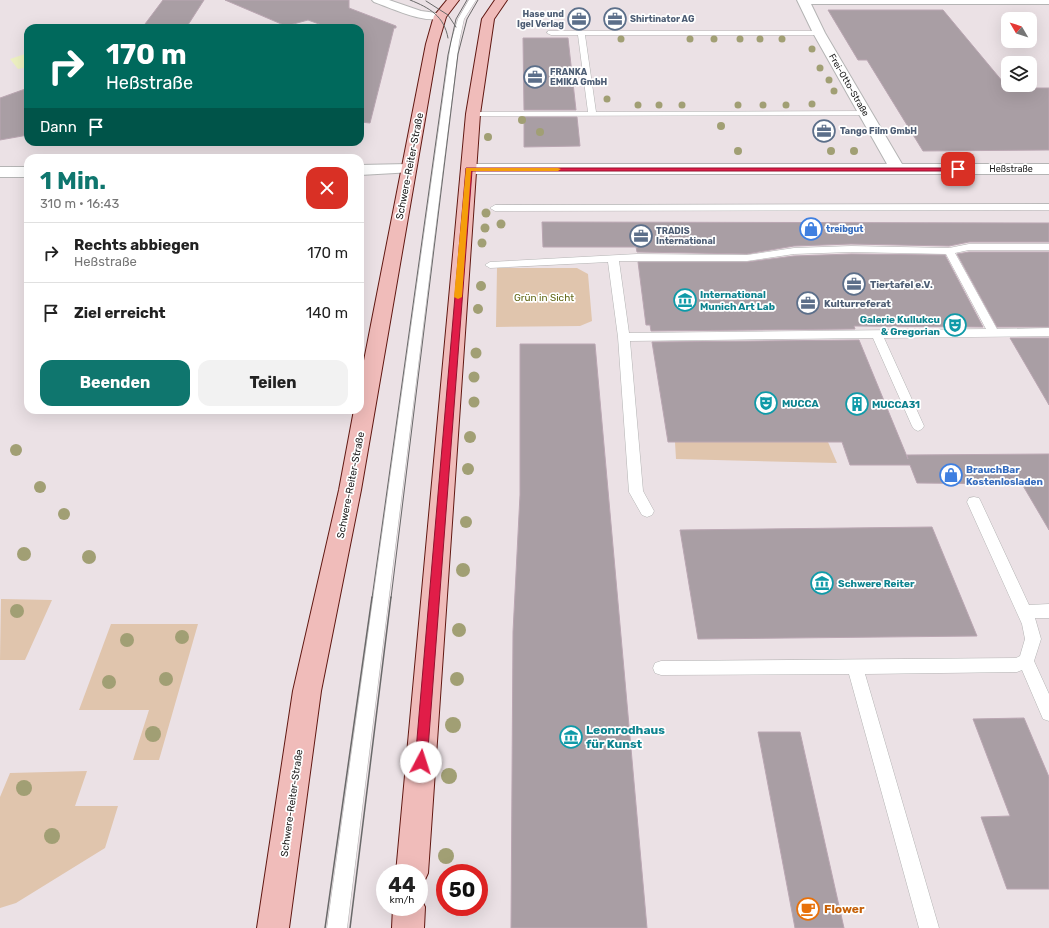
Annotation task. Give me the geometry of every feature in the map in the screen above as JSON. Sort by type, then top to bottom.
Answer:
[{"type":"main road","name":"Schwere-Reiter-Straße","points":[[364,411],[432,44],[440,16],[453,0]]},
{"type":"main road","points":[[413,864],[473,114],[488,19],[501,0]]},
{"type":"main road","name":"Schwere-Reiter-Straße","points":[[273,928],[307,691],[351,482],[363,414]]},
{"type":"main road","points":[[408,928],[409,916]]},
{"type":"street","points":[[378,0],[419,14],[440,16]]},
{"type":"street","points":[[803,1],[1049,1]]},
{"type":"street","name":"Frei-Otto-Straße","points":[[803,1],[819,33],[897,169]]},
{"type":"street","name":"Heßstraße","points":[[468,169],[1049,169]]},
{"type":"street","points":[[364,170],[408,170]]},
{"type":"street","points":[[0,172],[24,172]]},
{"type":"lane","points":[[337,928],[455,42],[461,17],[466,8],[474,0]]},
{"type":"lane","points":[[551,33],[819,33]]},
{"type":"lane","points":[[581,33],[592,114]]},
{"type":"lane","points":[[473,114],[865,113]]},
{"type":"lane","points":[[495,208],[1049,207]]},
{"type":"lane","points":[[490,265],[613,258],[746,258],[794,251],[851,249],[949,251],[969,247],[1049,247]]},
{"type":"lane","points":[[949,251],[994,333]]},
{"type":"lane","points":[[613,258],[624,337],[636,492],[647,511]]},
{"type":"lane","points":[[624,337],[1049,332]]},
{"type":"lane","points":[[877,334],[918,426]]},
{"type":"lane","points":[[974,502],[1030,624],[1033,639],[1026,661],[1049,713]]},
{"type":"lane","points":[[1025,612],[1049,611]]},
{"type":"lane","points":[[661,668],[1017,665],[1026,661]]},
{"type":"lane","points":[[856,666],[928,928]]},
{"type":"green space","points":[[24,54],[24,68],[18,69],[10,59]]},
{"type":"green space","name":"Grün in Sicht","points":[[497,268],[577,268],[588,274],[592,321],[580,326],[496,327]]},
{"type":"green space","points":[[675,442],[828,442],[837,463],[676,459]]},
{"type":"green space","points":[[1,599],[52,600],[25,660],[0,660]]},
{"type":"green space","points":[[111,624],[198,624],[159,760],[133,760],[149,710],[79,710]]},
{"type":"green space","points":[[87,771],[75,806],[118,806],[105,848],[16,903],[0,908],[0,797],[10,773]]},
{"type":"building","points":[[163,0],[204,0],[189,24],[145,24]]},
{"type":"building","points":[[225,0],[349,0],[349,8],[396,26],[396,28],[394,28],[370,123],[364,122],[364,24],[319,24],[308,20],[293,24],[281,24]]},
{"type":"building","points":[[828,10],[943,10],[1001,80],[1001,92],[1037,92],[1037,88],[1049,88],[1049,150],[923,151],[867,60],[858,60]]},
{"type":"building","points":[[523,38],[568,38],[576,110],[524,110]]},
{"type":"building","points":[[24,89],[24,136],[0,140],[0,98]]},
{"type":"building","points":[[524,117],[577,117],[580,146],[524,147]]},
{"type":"building","points":[[542,222],[1049,223],[1049,242],[969,242],[949,246],[851,244],[794,246],[747,254],[637,252],[636,247],[543,247]]},
{"type":"building","points":[[969,252],[1049,252],[1049,327],[997,327],[957,254]]},
{"type":"building","points":[[851,254],[945,255],[983,327],[854,326],[855,329],[651,331],[650,325],[646,325],[638,262],[747,262],[794,256]]},
{"type":"building","points":[[1010,338],[1049,338],[1049,405]]},
{"type":"building","points":[[859,340],[908,459],[907,455],[1049,454],[1049,530],[1022,484],[917,483],[910,465],[850,465],[842,442],[668,442],[652,342]]},
{"type":"building","points":[[520,344],[595,344],[647,928],[511,928],[513,632],[520,495]]},
{"type":"building","name":"Schwere Reiter","points":[[932,527],[977,636],[698,639],[680,530]]},
{"type":"building","points":[[1024,718],[1049,777],[1049,889],[1007,889],[981,817],[1010,816],[973,719]]},
{"type":"building","points":[[758,732],[800,732],[844,928],[795,928]]},
{"type":"tram line","points":[[410,0],[424,6],[435,14],[443,24],[448,38]]},
{"type":"tram line","points":[[455,25],[456,19],[467,0]]},
{"type":"tram line","points":[[391,598],[458,54],[467,19],[478,0]]},
{"type":"tram line","points":[[426,1],[448,15],[455,25]]},
{"type":"tram line","points":[[372,598],[448,55],[455,25]]},
{"type":"tram line","points":[[325,928],[372,597]]},
{"type":"tram line","points":[[350,928],[391,597]]},
{"type":"slow traffic","points":[[458,297],[468,169],[558,169]]},
{"type":"place","name":"Hase und Igel Verlag","points":[[579,19]]},
{"type":"place","name":"Shirtinator AG","points":[[615,19]]},
{"type":"place","name":"FRANKA EMIKA GmbH","points":[[535,77]]},
{"type":"place","name":"Tango Film GmbH","points":[[824,131]]},
{"type":"place","name":"treibgut","points":[[811,229]]},
{"type":"place","name":"TRADIS International","points":[[641,236]]},
{"type":"place","name":"Tiertafel e.V.","points":[[854,284]]},
{"type":"place","name":"International Munich Art Lab","points":[[685,300]]},
{"type":"place","name":"Kulturreferat","points":[[808,303]]},
{"type":"place","name":"Galerie Kullukcu & Gregorian","points":[[955,325]]},
{"type":"place","name":"MUCCA","points":[[766,403]]},
{"type":"place","name":"MUCCA31","points":[[857,404]]},
{"type":"place","name":"BrauchBar Kostenlosladen","points":[[951,475]]},
{"type":"place","name":"Schwere Reiter","points":[[822,583]]},
{"type":"place","name":"Leonrodhaus für Kunst","points":[[571,737]]},
{"type":"place","name":"Flower","points":[[808,909]]},
{"type":"route","points":[[421,762],[468,169],[958,169]]}]
